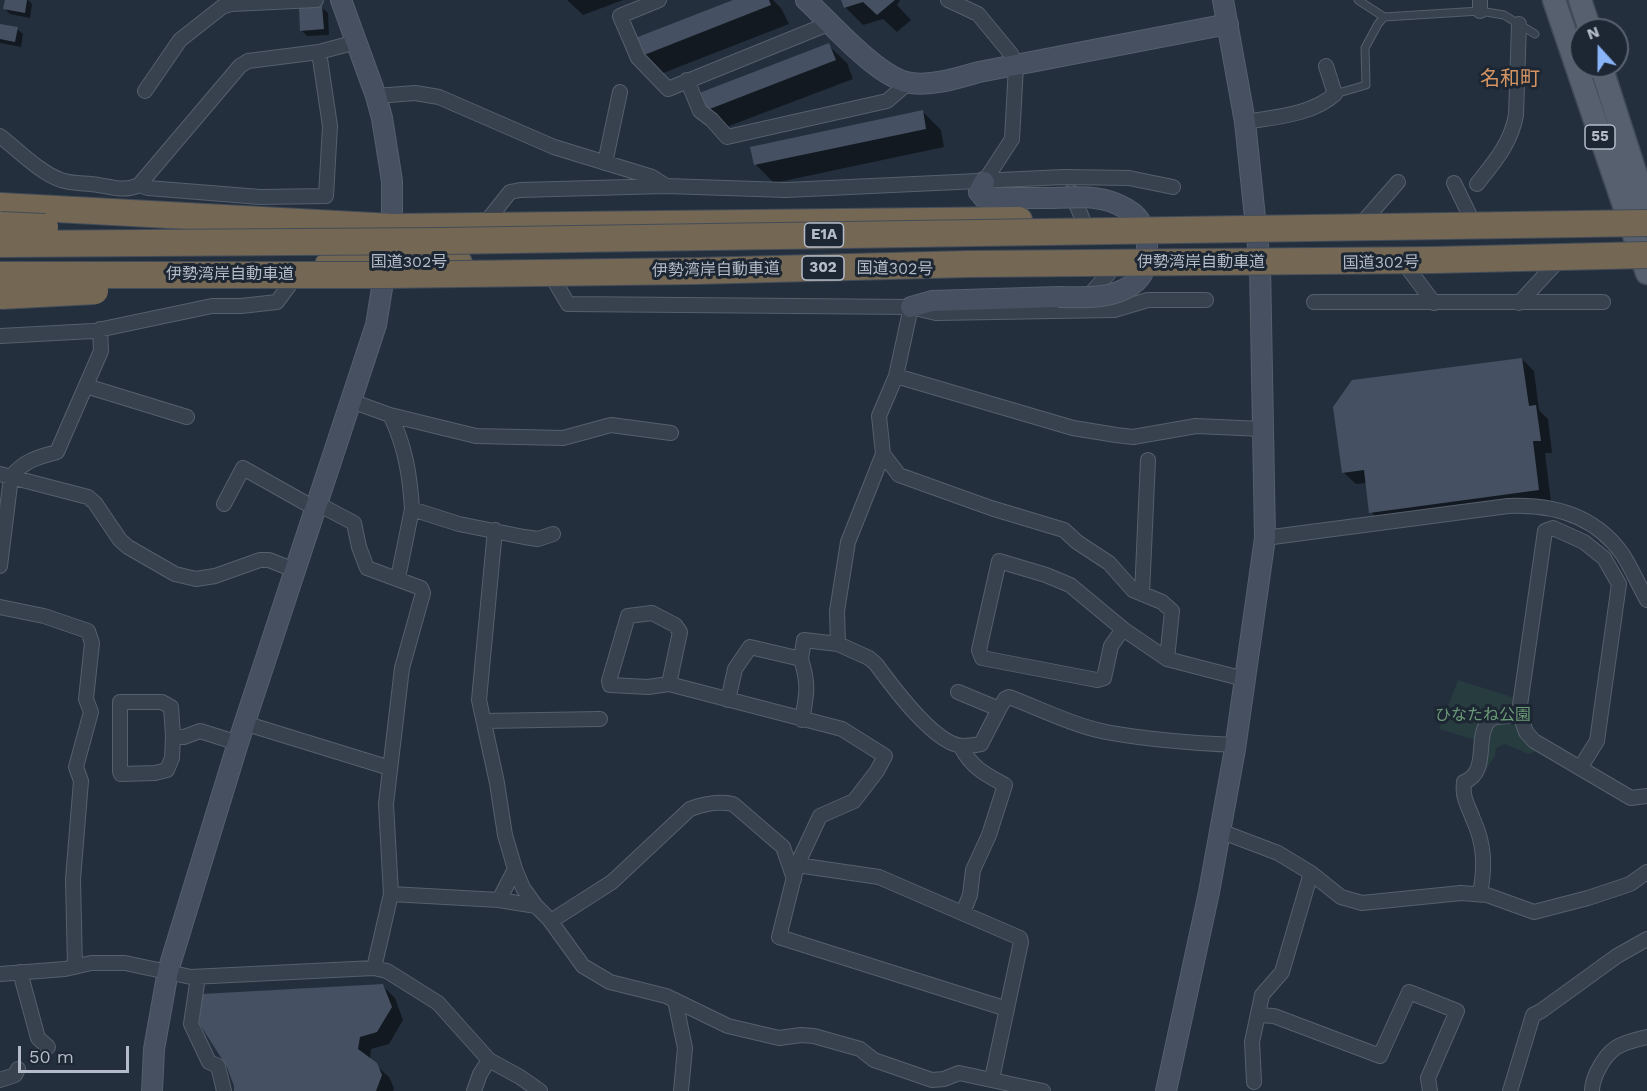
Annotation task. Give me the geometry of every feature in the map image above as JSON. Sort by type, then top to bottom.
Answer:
[{"type":"highway","points":[[0,206],[260,208],[392,227],[1083,220],[1256,223],[1473,222],[1642,218]]},
{"type":"highway","name":"伊勢湾岸自動車道","points":[[0,244],[442,241],[1642,218]]},
{"type":"highway","points":[[0,225],[188,234],[442,241]]},
{"type":"highway","name":"伊勢湾岸自動車道","points":[[0,275],[385,268],[707,271],[969,264],[1434,260],[1646,261]]},
{"type":"highway","name":"国道302号","points":[[0,289],[165,270],[262,269],[303,266],[385,268],[545,265],[1109,273],[1260,265],[1646,261]]},
{"type":"highway","points":[[0,296],[385,268]]},
{"type":"main road","name":"55","points":[[1554,0],[1642,218]]},
{"type":"main road","points":[[1580,0],[1586,18]]},
{"type":"main road","name":"55","points":[[1604,78],[1642,218],[1646,261]]},
{"type":"street","points":[[145,92],[180,40],[222,7],[231,4],[316,0]]},
{"type":"street","points":[[152,1091],[154,1049],[168,971],[244,723],[376,325],[392,227],[392,181],[382,118],[376,96],[341,0]]},
{"type":"street","points":[[659,0],[620,16],[638,58],[668,89],[823,26],[827,20]]},
{"type":"street","points":[[806,0],[883,72],[908,83],[949,80],[1228,24]]},
{"type":"street","points":[[912,307],[932,301],[1098,296],[1131,286],[1141,277],[1146,267],[1146,246],[1142,225],[1136,216],[1117,204],[1094,198],[984,198],[979,192],[1012,139],[1016,66],[1011,54],[978,14],[948,0]]},
{"type":"street","points":[[1166,1091],[1236,745],[1265,538],[1260,265],[1245,122],[1223,0]]},
{"type":"street","points":[[1477,184],[1507,145],[1514,128],[1519,24]]},
{"type":"street","points":[[0,136],[51,175],[63,181],[90,183],[125,190],[139,185],[240,66],[248,61],[319,52],[356,42]]},
{"type":"street","points":[[139,185],[260,208],[326,196],[330,126],[319,52]]},
{"type":"street","points":[[1245,122],[1289,115],[1329,100],[1335,94],[1326,66]]},
{"type":"street","points":[[687,80],[700,111],[728,137],[887,101],[908,83]]},
{"type":"street","points":[[605,162],[620,92]]},
{"type":"street","points":[[376,96],[415,93],[439,97],[554,147],[652,177],[666,186]]},
{"type":"street","points":[[1064,177],[1083,220]]},
{"type":"street","points":[[483,226],[510,192],[520,190],[666,186],[786,190],[1064,177],[1129,178],[1173,187]]},
{"type":"street","points":[[1363,222],[1398,182]]},
{"type":"street","points":[[1454,183],[1473,222]]},
{"type":"street","points":[[260,208],[262,269]]},
{"type":"street","points":[[1519,303],[1559,261]]},
{"type":"street","points":[[1404,263],[1434,303]]},
{"type":"street","points":[[545,265],[568,304],[912,307],[936,314],[1114,310],[1148,300],[1206,300]]},
{"type":"street","points":[[0,336],[100,329],[212,306],[277,302],[303,266]]},
{"type":"street","points":[[1074,311],[1109,273]]},
{"type":"street","points":[[1314,302],[1603,302]]},
{"type":"street","points":[[838,644],[837,611],[848,542],[883,454],[879,416],[896,376],[912,307]]},
{"type":"street","points":[[6,475],[28,461],[57,452],[101,351],[100,329]]},
{"type":"street","points":[[896,376],[1073,428],[1116,435],[1133,437],[1196,426],[1263,429]]},
{"type":"street","points":[[86,386],[187,417]]},
{"type":"street","points":[[351,401],[390,415],[476,436],[563,438],[611,425],[671,433]]},
{"type":"street","points":[[390,415],[400,435],[410,472],[412,509],[398,578]]},
{"type":"street","points":[[883,454],[899,475],[991,508],[1064,530],[1077,542],[1109,563],[1133,590],[1162,602],[1172,611],[1167,659]]},
{"type":"street","points":[[1142,594],[1148,460]]},
{"type":"street","points":[[224,504],[243,468],[317,507],[354,523],[359,547],[367,568],[421,588],[423,593],[402,668],[386,804],[391,894],[374,968]]},
{"type":"street","points":[[0,566],[6,475]]},
{"type":"street","points":[[6,475],[88,497],[95,503],[120,540],[175,574],[196,579],[215,576],[260,560],[269,560],[294,570]]},
{"type":"street","points":[[1265,538],[1508,506],[1563,510],[1596,528],[1614,544],[1624,556],[1647,600]]},
{"type":"street","points":[[412,509],[459,524],[538,539],[553,534]]},
{"type":"street","points":[[1580,768],[1597,741],[1619,584],[1604,558],[1584,542],[1553,528],[1545,531],[1520,715],[1526,732],[1534,741],[1631,798],[1647,795]]},
{"type":"street","points":[[495,530],[479,700],[497,783],[505,835],[515,869],[524,888],[584,966],[610,982],[666,996],[728,1026],[779,1038],[814,1036],[860,1049],[874,1060],[936,1085],[959,1073],[1043,1091]]},
{"type":"street","points":[[1123,629],[1111,646],[1104,678],[1097,680],[982,658],[979,650],[999,561],[1070,585],[1123,629],[1167,659],[1244,679]]},
{"type":"street","points":[[0,607],[44,616],[88,631],[92,643],[86,699],[91,711],[76,767],[81,781],[73,879],[75,967]]},
{"type":"street","points":[[669,684],[680,632],[675,625],[652,613],[628,616],[609,681],[610,685],[648,687],[669,684],[842,729],[885,756],[877,771],[854,801],[820,816],[796,872],[779,937],[1007,1009]]},
{"type":"street","points":[[802,720],[808,690],[801,659],[804,639],[838,644],[869,658],[919,718],[946,741],[961,747],[981,744],[999,709],[1009,697],[1080,725],[1105,732],[1236,745]]},
{"type":"street","points":[[728,700],[735,669],[750,647],[801,659]]},
{"type":"street","points":[[958,692],[999,709]]},
{"type":"street","points":[[120,702],[162,702],[171,707],[173,736],[172,758],[167,770],[155,773],[120,772],[120,702]]},
{"type":"street","points":[[1480,894],[1484,861],[1474,819],[1465,803],[1464,782],[1476,776],[1482,733],[1489,720],[1520,715]]},
{"type":"street","points":[[484,721],[600,719]]},
{"type":"street","points":[[244,723],[390,768]]},
{"type":"street","points":[[173,736],[184,737],[200,731],[238,743]]},
{"type":"street","points":[[961,747],[978,770],[1005,784],[989,835],[973,870],[970,895],[963,913]]},
{"type":"street","points":[[551,921],[612,882],[690,809],[699,806],[725,802],[733,804],[783,847],[796,872]]},
{"type":"street","points":[[1220,831],[1278,853],[1311,873],[1341,897],[1362,903],[1461,892],[1487,895],[1534,912],[1630,884],[1647,872]]},
{"type":"street","points":[[499,900],[515,869]]},
{"type":"street","points":[[796,872],[879,877],[1020,938],[992,1079]]},
{"type":"street","points":[[1254,1082],[1252,1042],[1262,995],[1282,972],[1311,873]]},
{"type":"street","points":[[391,894],[499,900],[536,906]]},
{"type":"street","points":[[1510,1091],[1533,1014],[1541,1011],[1617,956],[1647,939]]},
{"type":"street","points":[[0,974],[64,969],[91,963],[125,963],[190,977],[374,968],[387,971],[438,1003],[489,1060],[540,1091]]},
{"type":"street","points":[[20,972],[38,1038],[48,1047]]},
{"type":"street","points":[[198,977],[191,1023],[209,1062],[218,1066],[224,1091]]},
{"type":"street","points":[[1259,1014],[1274,1017],[1380,1056],[1409,992],[1457,1011],[1428,1078],[1430,1091]]},
{"type":"street","points":[[675,1000],[685,1048],[681,1091]]},
{"type":"street","points":[[1592,1091],[1592,1083],[1605,1055],[1628,1041],[1647,1037]]},
{"type":"street","points":[[474,1091],[480,1074],[489,1060]]},
{"type":"street","points":[[0,1080],[15,1075],[18,1069]]},
{"type":"lane","points":[[1358,0],[1384,17],[1480,6],[1504,15],[1535,34]]},
{"type":"lane","points":[[1335,94],[1366,85],[1365,48],[1384,17]]},
{"type":"green space","name":"ひなたね公園","points":[[1458,680],[1518,699],[1536,751],[1529,754],[1505,744],[1496,748],[1495,756],[1485,771],[1478,768],[1479,741],[1439,729]]},
{"type":"building","points":[[5,0],[27,0],[25,13],[3,9]]},
{"type":"building","points":[[733,0],[769,0],[771,5],[639,57],[630,40]]},
{"type":"building","points":[[841,0],[895,0],[877,15],[863,2],[844,8]]},
{"type":"building","points":[[322,6],[324,29],[300,31],[299,8]]},
{"type":"building","points":[[0,24],[18,27],[15,42],[0,39]]},
{"type":"building","points":[[829,43],[836,60],[702,112],[694,95]]},
{"type":"building","points":[[923,110],[926,129],[754,165],[750,147]]},
{"type":"building","points":[[1522,358],[1529,406],[1536,405],[1541,441],[1533,441],[1539,490],[1369,513],[1364,470],[1342,473],[1333,407],[1352,380]]},
{"type":"building","points":[[383,984],[392,1007],[377,1032],[360,1037],[358,1049],[377,1063],[382,1075],[376,1091],[234,1091],[227,1067],[199,1023],[202,994]]},
{"type":"district","name":"名和町","points":[[1510,79]]}]
